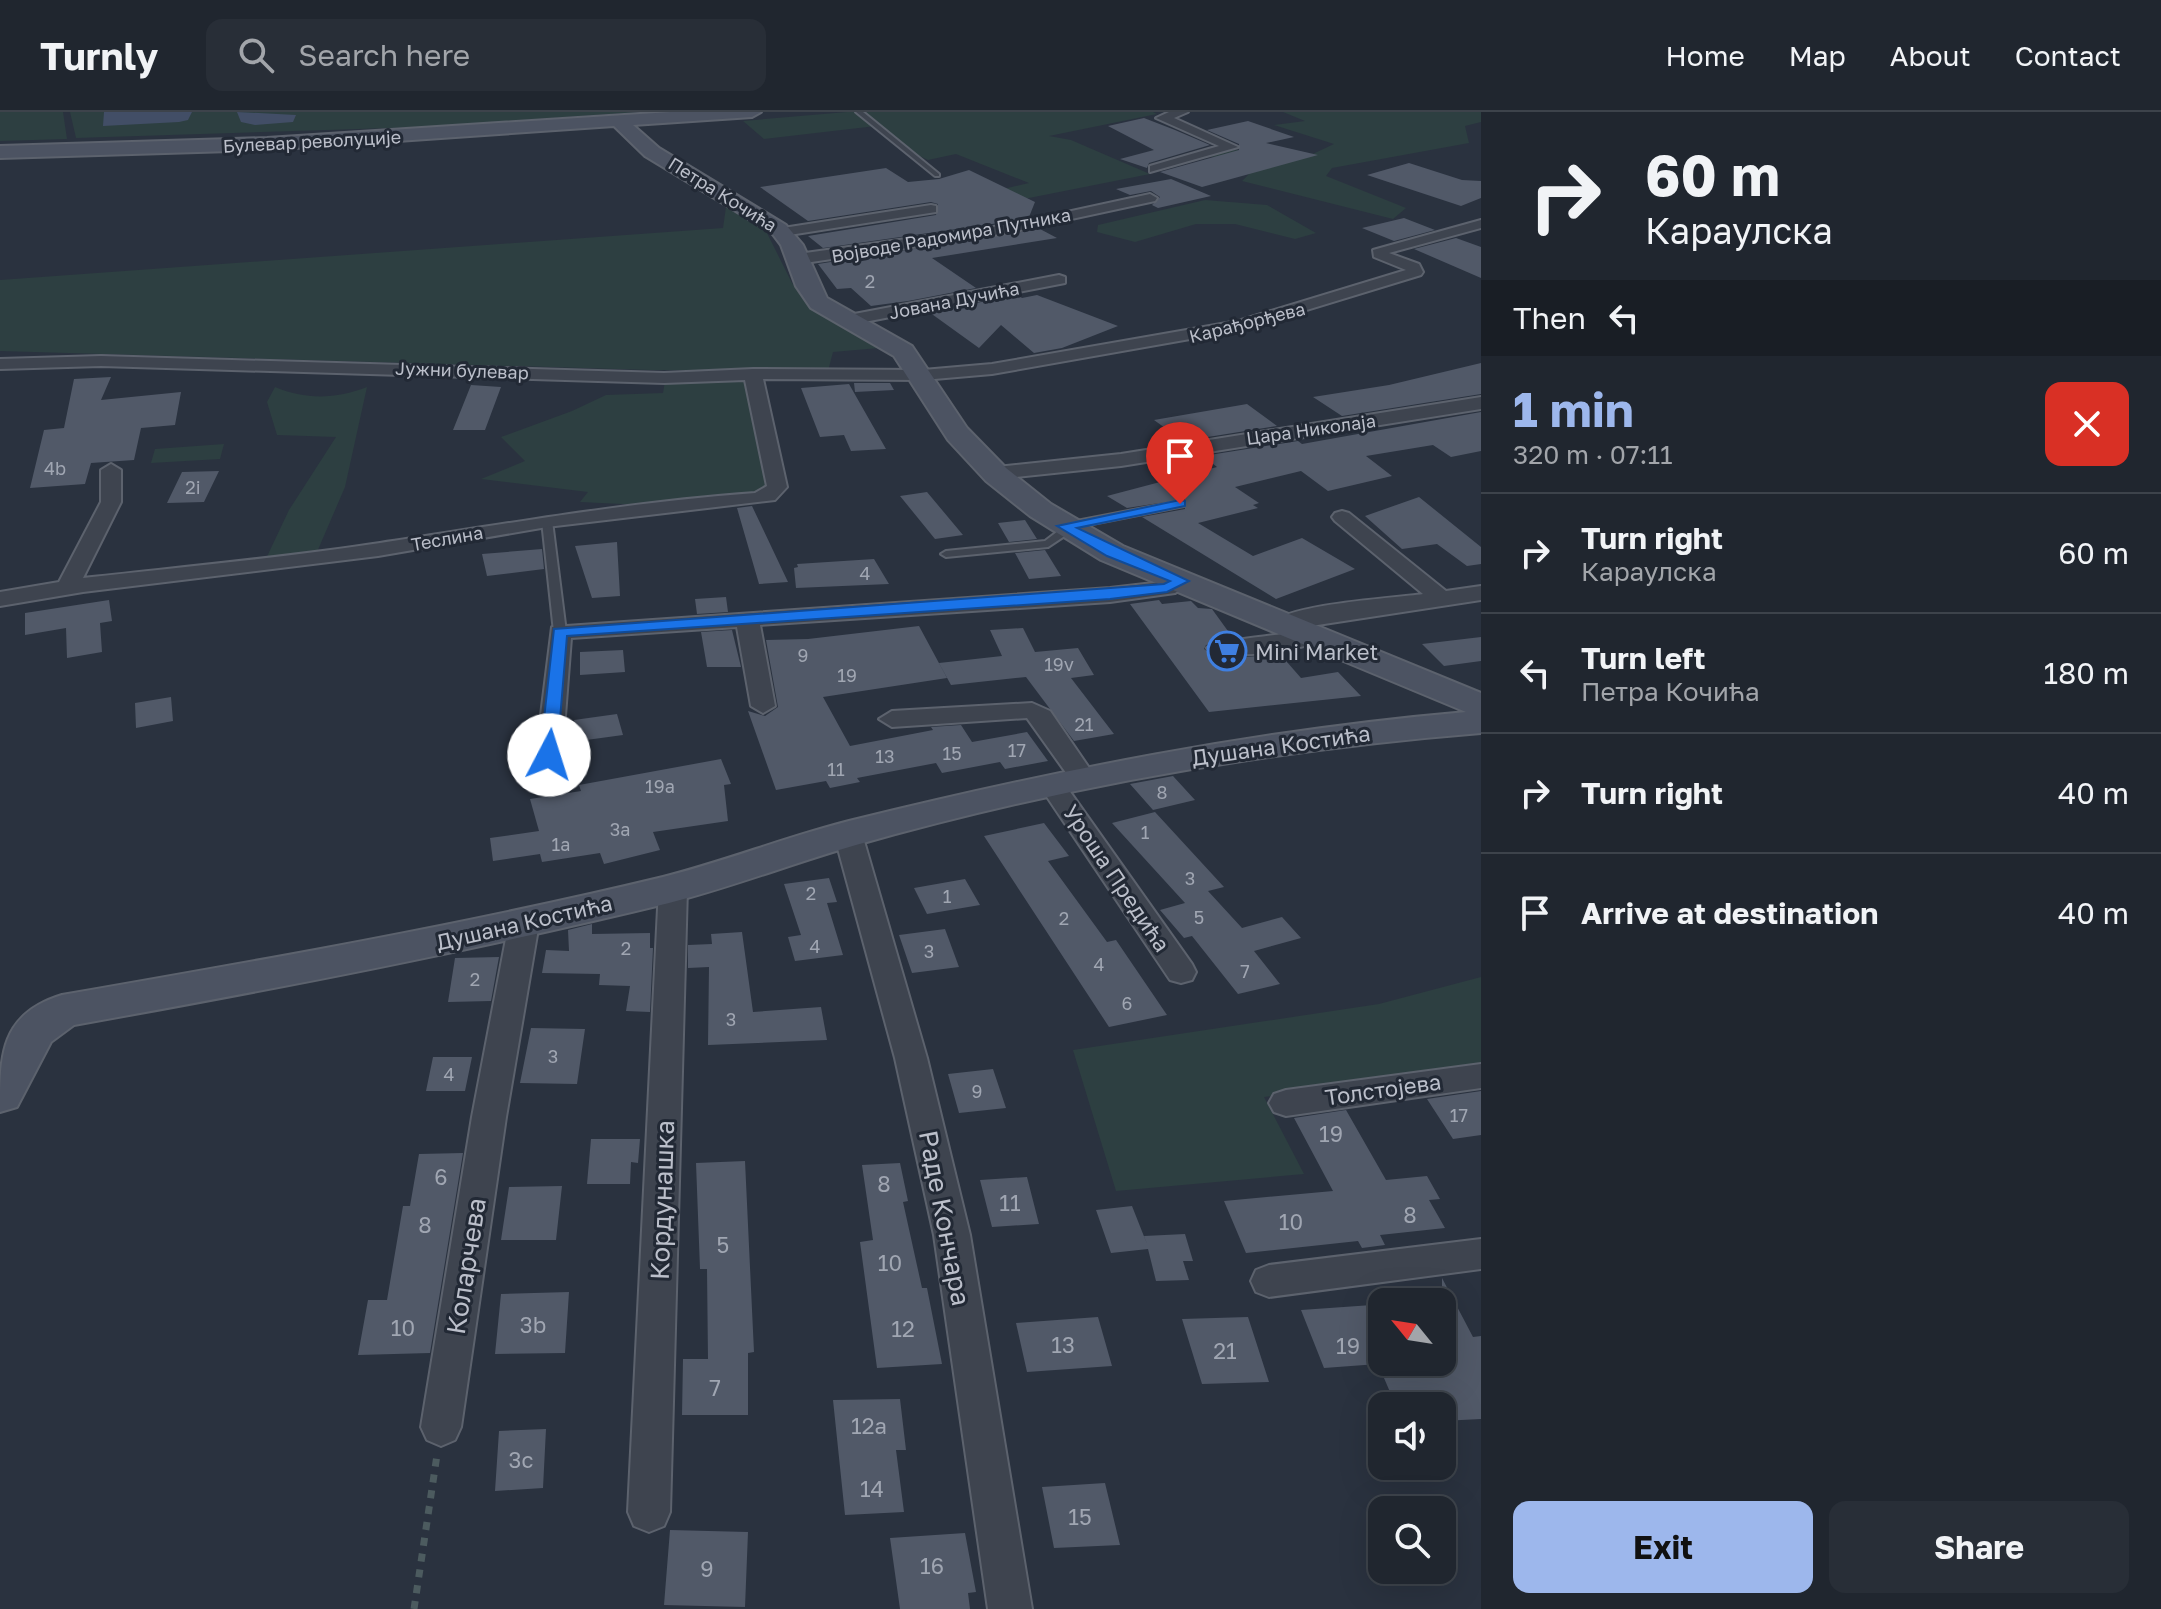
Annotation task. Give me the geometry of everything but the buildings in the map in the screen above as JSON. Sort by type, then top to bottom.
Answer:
[{"type":"street","name":"Булевар револуције","points":[[0,152],[233,146],[622,121],[669,115],[752,112]]},
{"type":"street","points":[[1155,169],[1231,147],[1162,118],[1182,112]]},
{"type":"street","name":"Петра Кочића","points":[[622,121],[658,154],[783,232],[817,300],[895,345],[923,375],[939,410],[963,440],[1032,504],[1066,528],[1112,553],[1481,706]]},
{"type":"street","name":"Војводе Радомира Путника","points":[[798,259],[1007,229],[1150,198]]},
{"type":"street","points":[[783,232],[931,209]]},
{"type":"street","name":"Карађорђева","points":[[923,375],[992,369],[1149,344],[1297,310],[1415,272],[1413,267],[1381,256],[1378,253],[1381,250],[1481,224]]},
{"type":"street","name":"Јована Дучића","points":[[849,320],[1059,280]]},
{"type":"street","name":"Јужни булевар","points":[[0,364],[132,362],[664,378],[753,374],[923,375]]},
{"type":"street","name":"Теслина","points":[[0,599],[68,587],[314,559],[547,521],[768,496],[777,487],[753,374]]},
{"type":"street","name":"Цара Николаја","points":[[997,473],[1121,460],[1481,403]]},
{"type":"street","points":[[68,587],[111,502],[111,470]]},
{"type":"street","points":[[1342,517],[1441,598]]},
{"type":"street","points":[[549,755],[560,632],[1110,595],[1167,588],[1182,581]]},
{"type":"street","points":[[1285,623],[1299,618],[1481,593]]},
{"type":"street","points":[[747,620],[763,706]]},
{"type":"street","points":[[1219,648],[1298,642],[1314,636]]},
{"type":"street","points":[[892,719],[1032,710],[1041,716],[1068,781]]},
{"type":"street","name":"Душана Костића","points":[[0,1094],[34,1031],[62,1011],[336,963],[524,923],[673,888],[848,834],[1068,781],[1348,733],[1481,722]]},
{"type":"street","name":"Уроша Предића","points":[[1068,781],[1181,972]]},
{"type":"street","name":"Раде Кончара","points":[[848,834],[911,1058],[952,1235],[1010,1609]]},
{"type":"street","name":"Кордунашка","points":[[649,1512],[673,888]]},
{"type":"street","name":"Коларчева","points":[[441,1427],[489,1117],[524,923]]},
{"type":"street","name":"Толстојева","points":[[1286,1103],[1481,1076]]},
{"type":"street","points":[[1269,1281],[1481,1254]]},
{"type":"lane","points":[[859,112],[937,175]]},
{"type":"lane","points":[[946,554],[1048,544],[1066,528],[1180,504]]},
{"type":"lane","points":[[547,521],[560,632]]},
{"type":"path","points":[[414,1609],[441,1427]]},
{"type":"shaded area","points":[[0,112],[63,112],[67,139],[0,141]]},
{"type":"shaded area","points":[[70,112],[640,112],[423,127],[76,138]]},
{"type":"shaded area","points":[[847,112],[1157,114],[1049,136],[1071,140],[1150,174],[1024,199],[1003,189],[1029,183],[956,154],[928,160],[901,147],[876,126],[764,139],[743,121]]},
{"type":"shaded area","points":[[1283,112],[1481,112],[1481,122],[1465,126],[1469,143],[1332,168],[1326,176],[1406,208],[1393,219],[1242,181],[1254,169],[1207,155],[1228,149],[1302,159],[1334,144],[1274,125],[1305,121]]},
{"type":"shaded area","points":[[1205,200],[1267,205],[1316,233],[1295,239],[1235,224],[1196,224],[1135,242],[1097,232],[1098,225]]},
{"type":"shaded area","points":[[726,207],[767,233],[792,283],[811,307],[879,348],[833,352],[828,371],[650,370],[0,351],[0,280],[723,228]]},
{"type":"shaded area","points":[[744,379],[777,487],[768,496],[663,506],[580,502],[588,492],[481,479],[525,461],[501,437],[606,395],[663,393],[665,381]]},
{"type":"shaded area","points":[[275,387],[298,394],[321,396],[344,394],[367,387],[345,487],[314,559],[263,565],[289,510],[336,437],[277,435],[267,402]]},
{"type":"shaded area","points":[[224,444],[220,459],[151,463],[155,449]]},
{"type":"shaded area","points":[[1481,977],[1481,1069],[1264,1097],[1304,1174],[1116,1191],[1073,1050],[1379,1004]]},
{"type":"water","points":[[104,112],[192,112],[188,120],[179,122],[103,126]]},
{"type":"water","points":[[237,112],[296,115],[293,122],[255,125],[241,122]]},
{"type":"place","name":"Mini Market","points":[[1227,651]]},
{"type":"route","points":[[549,755],[560,632],[1110,595],[1167,588],[1182,581],[1112,553],[1064,526],[1180,504]]}]
